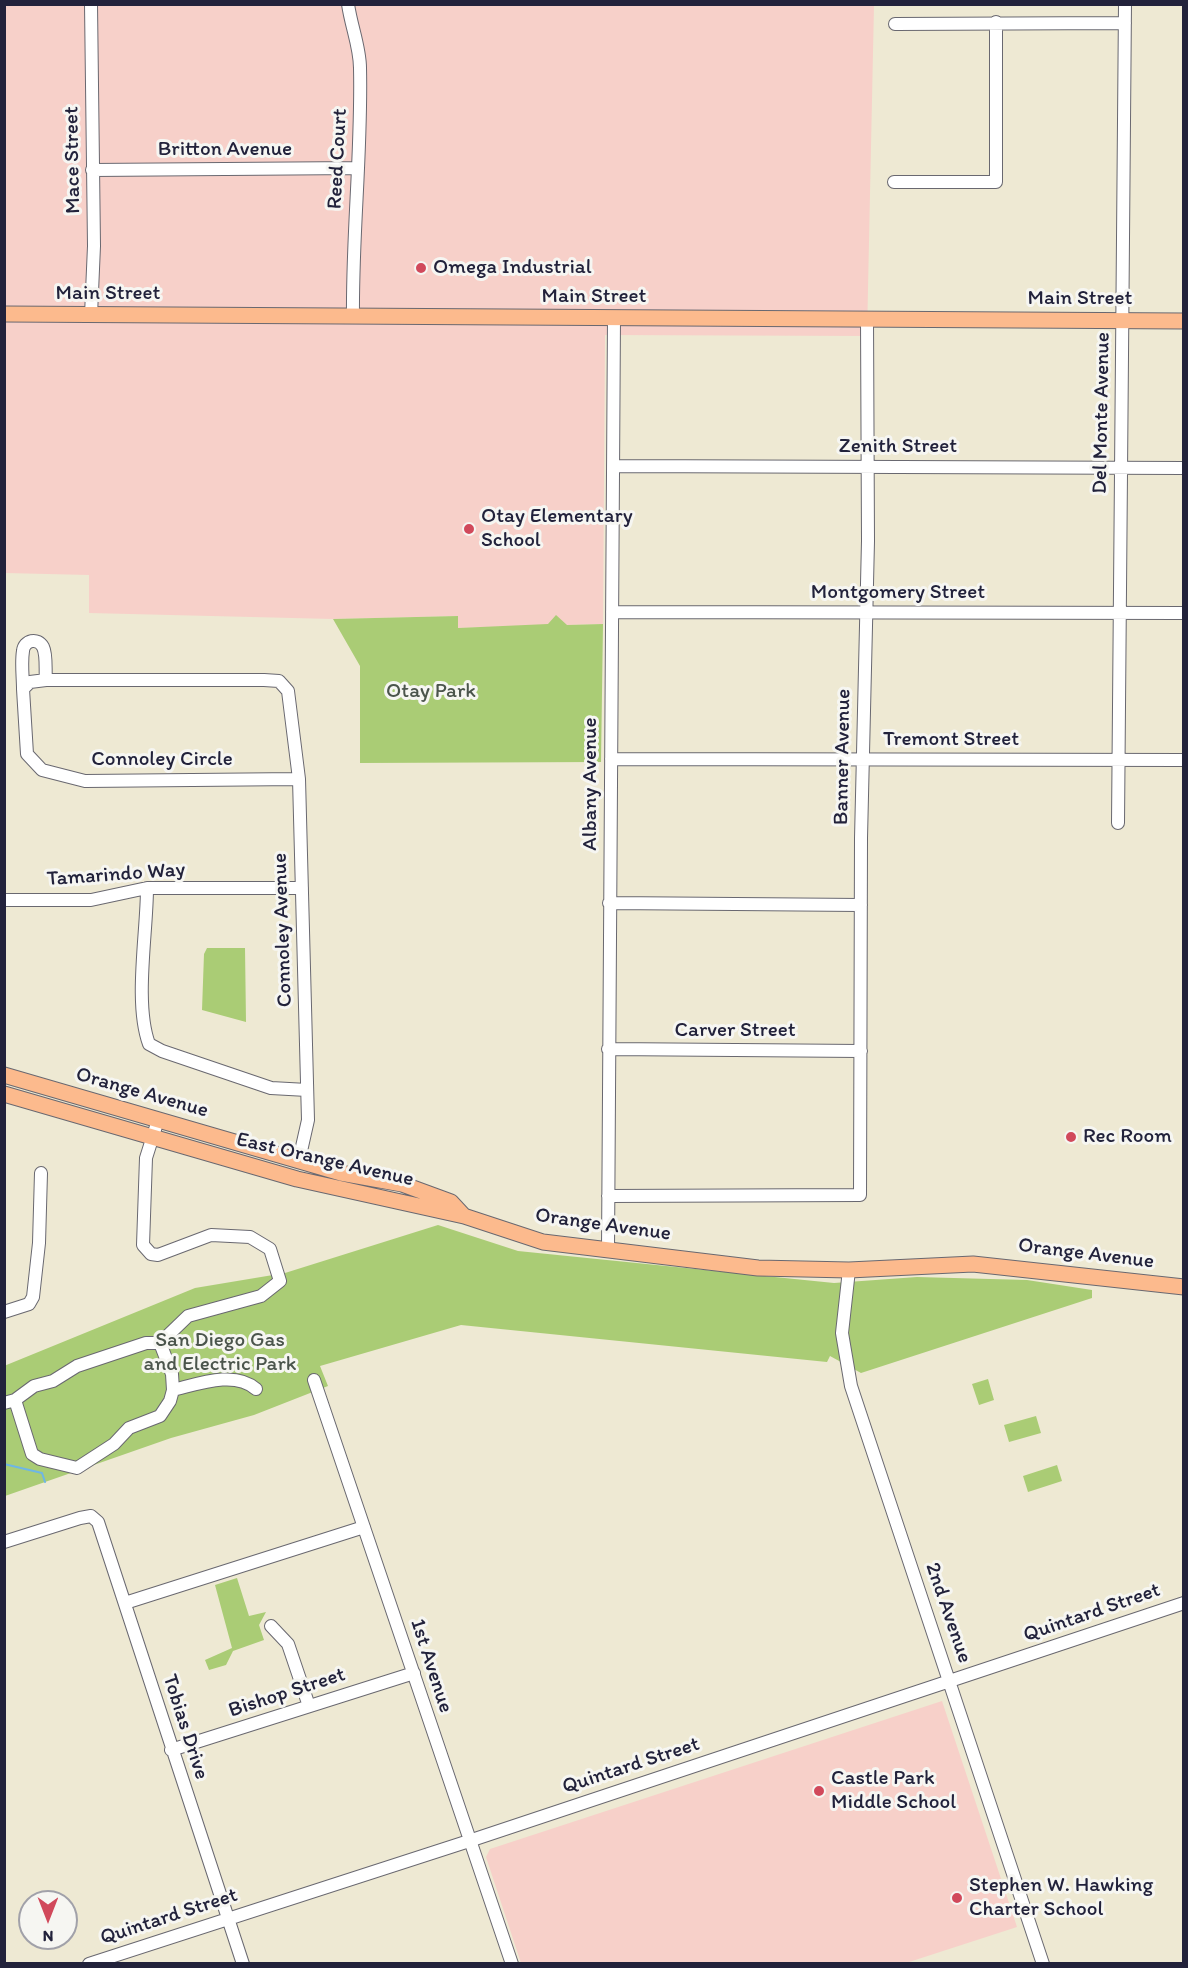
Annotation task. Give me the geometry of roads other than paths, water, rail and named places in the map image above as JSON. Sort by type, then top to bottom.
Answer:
[{"type":"main road","name":"Main Street","points":[[4,314],[1184,321]]},
{"type":"main road","name":"Orange Avenue","points":[[4,1075],[341,1173],[402,1184],[451,1202],[464,1216],[543,1242],[758,1268],[849,1270],[915,1265],[983,1264],[1184,1287]]},
{"type":"main road","name":"East Orange Avenue","points":[[4,1094],[293,1178],[464,1216]]},
{"type":"main road","points":[[293,1178],[299,1160]]},
{"type":"street","name":"Mace Street","points":[[91,4],[94,246],[91,315]]},
{"type":"street","name":"Reed Court","points":[[348,4],[360,65],[358,168],[352,246],[352,317]]},
{"type":"street","name":"Del Monte Avenue","points":[[1118,823],[1125,4]]},
{"type":"street","points":[[894,182],[996,182],[996,22]]},
{"type":"street","points":[[895,24],[1125,23]]},
{"type":"street","name":"Britton Avenue","points":[[92,170],[358,168]]},
{"type":"street","name":"Albany Avenue","points":[[608,1250],[614,318]]},
{"type":"street","name":"Banner Avenue","points":[[608,1196],[860,1195],[867,319]]},
{"type":"street","name":"Zenith Street","points":[[613,466],[1184,468]]},
{"type":"street","name":"Montgomery Street","points":[[612,612],[1184,614]]},
{"type":"street","name":"Connoley Circle","points":[[46,680],[43,646],[38,642],[30,641],[25,644],[23,651],[27,754],[42,770],[85,781],[299,779]]},
{"type":"street","points":[[23,689],[30,682],[46,680]]},
{"type":"street","name":"Connoley Avenue","points":[[46,680],[277,680],[284,684],[290,698],[299,779],[308,1120],[299,1160]]},
{"type":"street","name":"Tremont Street","points":[[611,759],[1184,760]]},
{"type":"street","points":[[147,888],[143,999],[145,1032],[149,1044],[162,1051],[271,1088],[307,1090]]},
{"type":"street","name":"Tamarindo Way","points":[[4,900],[91,900],[147,888],[302,888]]},
{"type":"street","points":[[609,903],[861,905]]},
{"type":"street","name":"Carver Street","points":[[608,1050],[861,1051]]},
{"type":"street","points":[[158,1119],[146,1158],[143,1245],[151,1254],[158,1255],[211,1235],[250,1237],[270,1248],[280,1281],[269,1291],[254,1299],[188,1316],[160,1343],[146,1343],[77,1366],[53,1381],[34,1386],[10,1402],[32,1454],[40,1459],[78,1468],[114,1444],[129,1428],[160,1416],[170,1401],[173,1390],[172,1374],[160,1343]]},
{"type":"street","points":[[4,1312],[29,1304],[33,1297],[39,1243],[40,1173]]},
{"type":"street","name":"2nd Avenue","points":[[849,1270],[842,1333],[851,1386],[951,1681],[1043,1964]]},
{"type":"street","points":[[173,1390],[220,1380],[248,1382],[256,1389]]},
{"type":"street","name":"1st Avenue","points":[[314,1380],[512,1964]]},
{"type":"street","name":"Tobias Drive","points":[[4,1542],[80,1518],[90,1516],[98,1522],[243,1964]]},
{"type":"street","points":[[125,1603],[364,1527]]},
{"type":"street","name":"Quintard Street","points":[[89,1964],[469,1841],[1184,1603]]},
{"type":"street","points":[[271,1626],[288,1644],[309,1706]]},
{"type":"street","name":"Bishop Street","points":[[171,1750],[414,1673]]},
{"type":"waterway","points":[[4,1464],[42,1473],[45,1482]]},
{"type":"place","name":"Omega Industrial","points":[[421,268]]},
{"type":"place","name":"Otay Elementary School","points":[[469,529]]},
{"type":"place","name":"Rec Room","points":[[1071,1137]]},
{"type":"place","name":"Castle Park Middle School","points":[[819,1791]]},
{"type":"place","name":"Stephen W. Hawking Charter School","points":[[957,1898]]},
{"type":"park label","name":"Otay Park","points":[[431,692]]},
{"type":"park label","name":"San Diego Gas and Electric Park","points":[[220,1353]]}]
